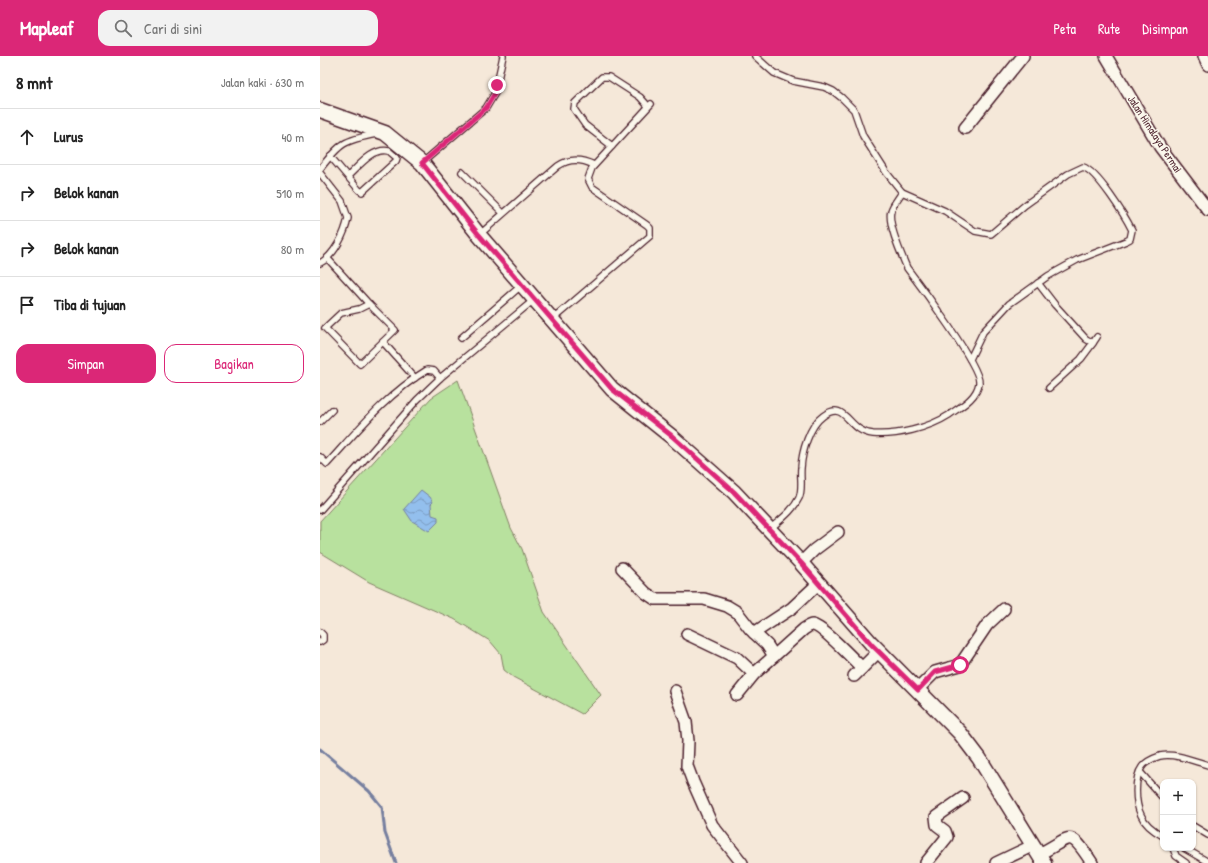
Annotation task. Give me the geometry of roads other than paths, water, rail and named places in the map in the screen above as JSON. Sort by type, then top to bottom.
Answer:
[{"type":"street","points":[[965,128],[1023,56]]},
{"type":"street","name":"Jalan Himalaya Permai","points":[[1106,56],[1160,147],[1208,210]]},
{"type":"street","points":[[1204,56],[1208,65]]},
{"type":"street","points":[[320,110],[385,133],[422,163],[479,235],[612,389],[684,447],[734,492],[819,582],[879,652],[918,690],[967,742],[1039,854]]},
{"type":"street","points":[[801,563],[814,550],[838,532]]},
{"type":"street","points":[[622,568],[651,597],[655,599],[704,599],[721,603],[737,612],[754,633],[767,645],[774,656]]},
{"type":"street","points":[[754,633],[792,608],[819,582]]},
{"type":"street","points":[[918,690],[935,672],[960,665],[987,625],[1004,609]]},
{"type":"street","points":[[737,695],[754,674],[804,629],[813,625],[824,632],[858,672],[879,652]]},
{"type":"street","points":[[687,634],[737,658],[754,674]]},
{"type":"street","points":[[675,690],[686,722],[688,741],[687,766],[693,782],[712,825],[742,863]]},
{"type":"street","points":[[926,863],[947,837],[946,833],[937,825],[936,817],[963,798]]},
{"type":"street","points":[[996,863],[1039,854],[1070,838],[1077,842],[1092,863]]},
{"type":"lane","points":[[422,163],[486,108],[495,93],[503,56]]},
{"type":"lane","points":[[755,56],[774,74],[793,81],[833,90],[854,110],[863,136],[886,172],[902,192],[945,212],[975,231],[991,234],[1024,205],[1068,174],[1082,167],[1098,177],[1132,230],[1130,239],[1077,260],[1038,283],[1009,304],[983,332],[970,359]]},
{"type":"lane","points":[[552,319],[648,238],[651,232],[650,228],[642,220],[590,185],[588,176],[594,165],[612,146],[650,105],[609,77],[602,77],[575,103],[574,109],[585,125],[612,146]]},
{"type":"lane","points":[[320,169],[336,149],[353,138],[385,133]]},
{"type":"lane","points":[[330,156],[358,190],[364,191],[396,162],[396,158],[389,151],[378,151],[370,156],[348,176]]},
{"type":"lane","points":[[479,235],[562,163],[573,160],[583,160],[594,165]]},
{"type":"lane","points":[[462,172],[503,213]]},
{"type":"lane","points":[[320,173],[342,201],[348,214],[344,231],[328,259],[320,263]]},
{"type":"lane","points":[[770,530],[791,509],[801,494],[801,469],[804,451],[814,426],[823,416],[836,410],[840,411],[854,426],[864,432],[874,434],[912,429],[938,421],[975,395],[979,383],[979,377],[970,359],[907,268],[902,257],[890,217],[891,209],[902,192]]},
{"type":"lane","points":[[328,259],[395,330],[360,364],[325,328],[340,313],[359,310],[369,304]]},
{"type":"lane","points":[[1038,283],[1055,305],[1086,339],[1093,343]]},
{"type":"lane","points":[[461,338],[522,284]]},
{"type":"lane","points":[[320,510],[417,400],[440,378],[535,299]]},
{"type":"lane","points":[[1049,388],[1081,359],[1097,337]]},
{"type":"lane","points":[[383,342],[414,378]]},
{"type":"lane","points":[[320,457],[327,464],[383,402],[414,378],[427,370],[434,371],[440,378]]},
{"type":"lane","points":[[320,422],[332,410]]},
{"type":"lane","points":[[320,632],[323,635],[324,640],[320,642]]},
{"type":"lane","points":[[1160,834],[1151,828],[1141,816],[1137,801],[1140,772],[1143,766],[1152,759],[1168,755],[1208,765]]},
{"type":"lane","points":[[1140,772],[1160,795]]},
{"type":"lane","points":[[1196,828],[1208,835]]},
{"type":"lane","points":[[1174,851],[1176,856],[1186,863]]},
{"type":"lane","points":[[1189,851],[1208,862]]},
{"type":"water","points":[[421,490],[430,497],[433,502],[431,504],[432,515],[438,517],[438,522],[429,531],[412,521],[404,509]]},
{"type":"waterway","points":[[320,749],[369,791],[382,807],[385,833],[396,863]]}]
